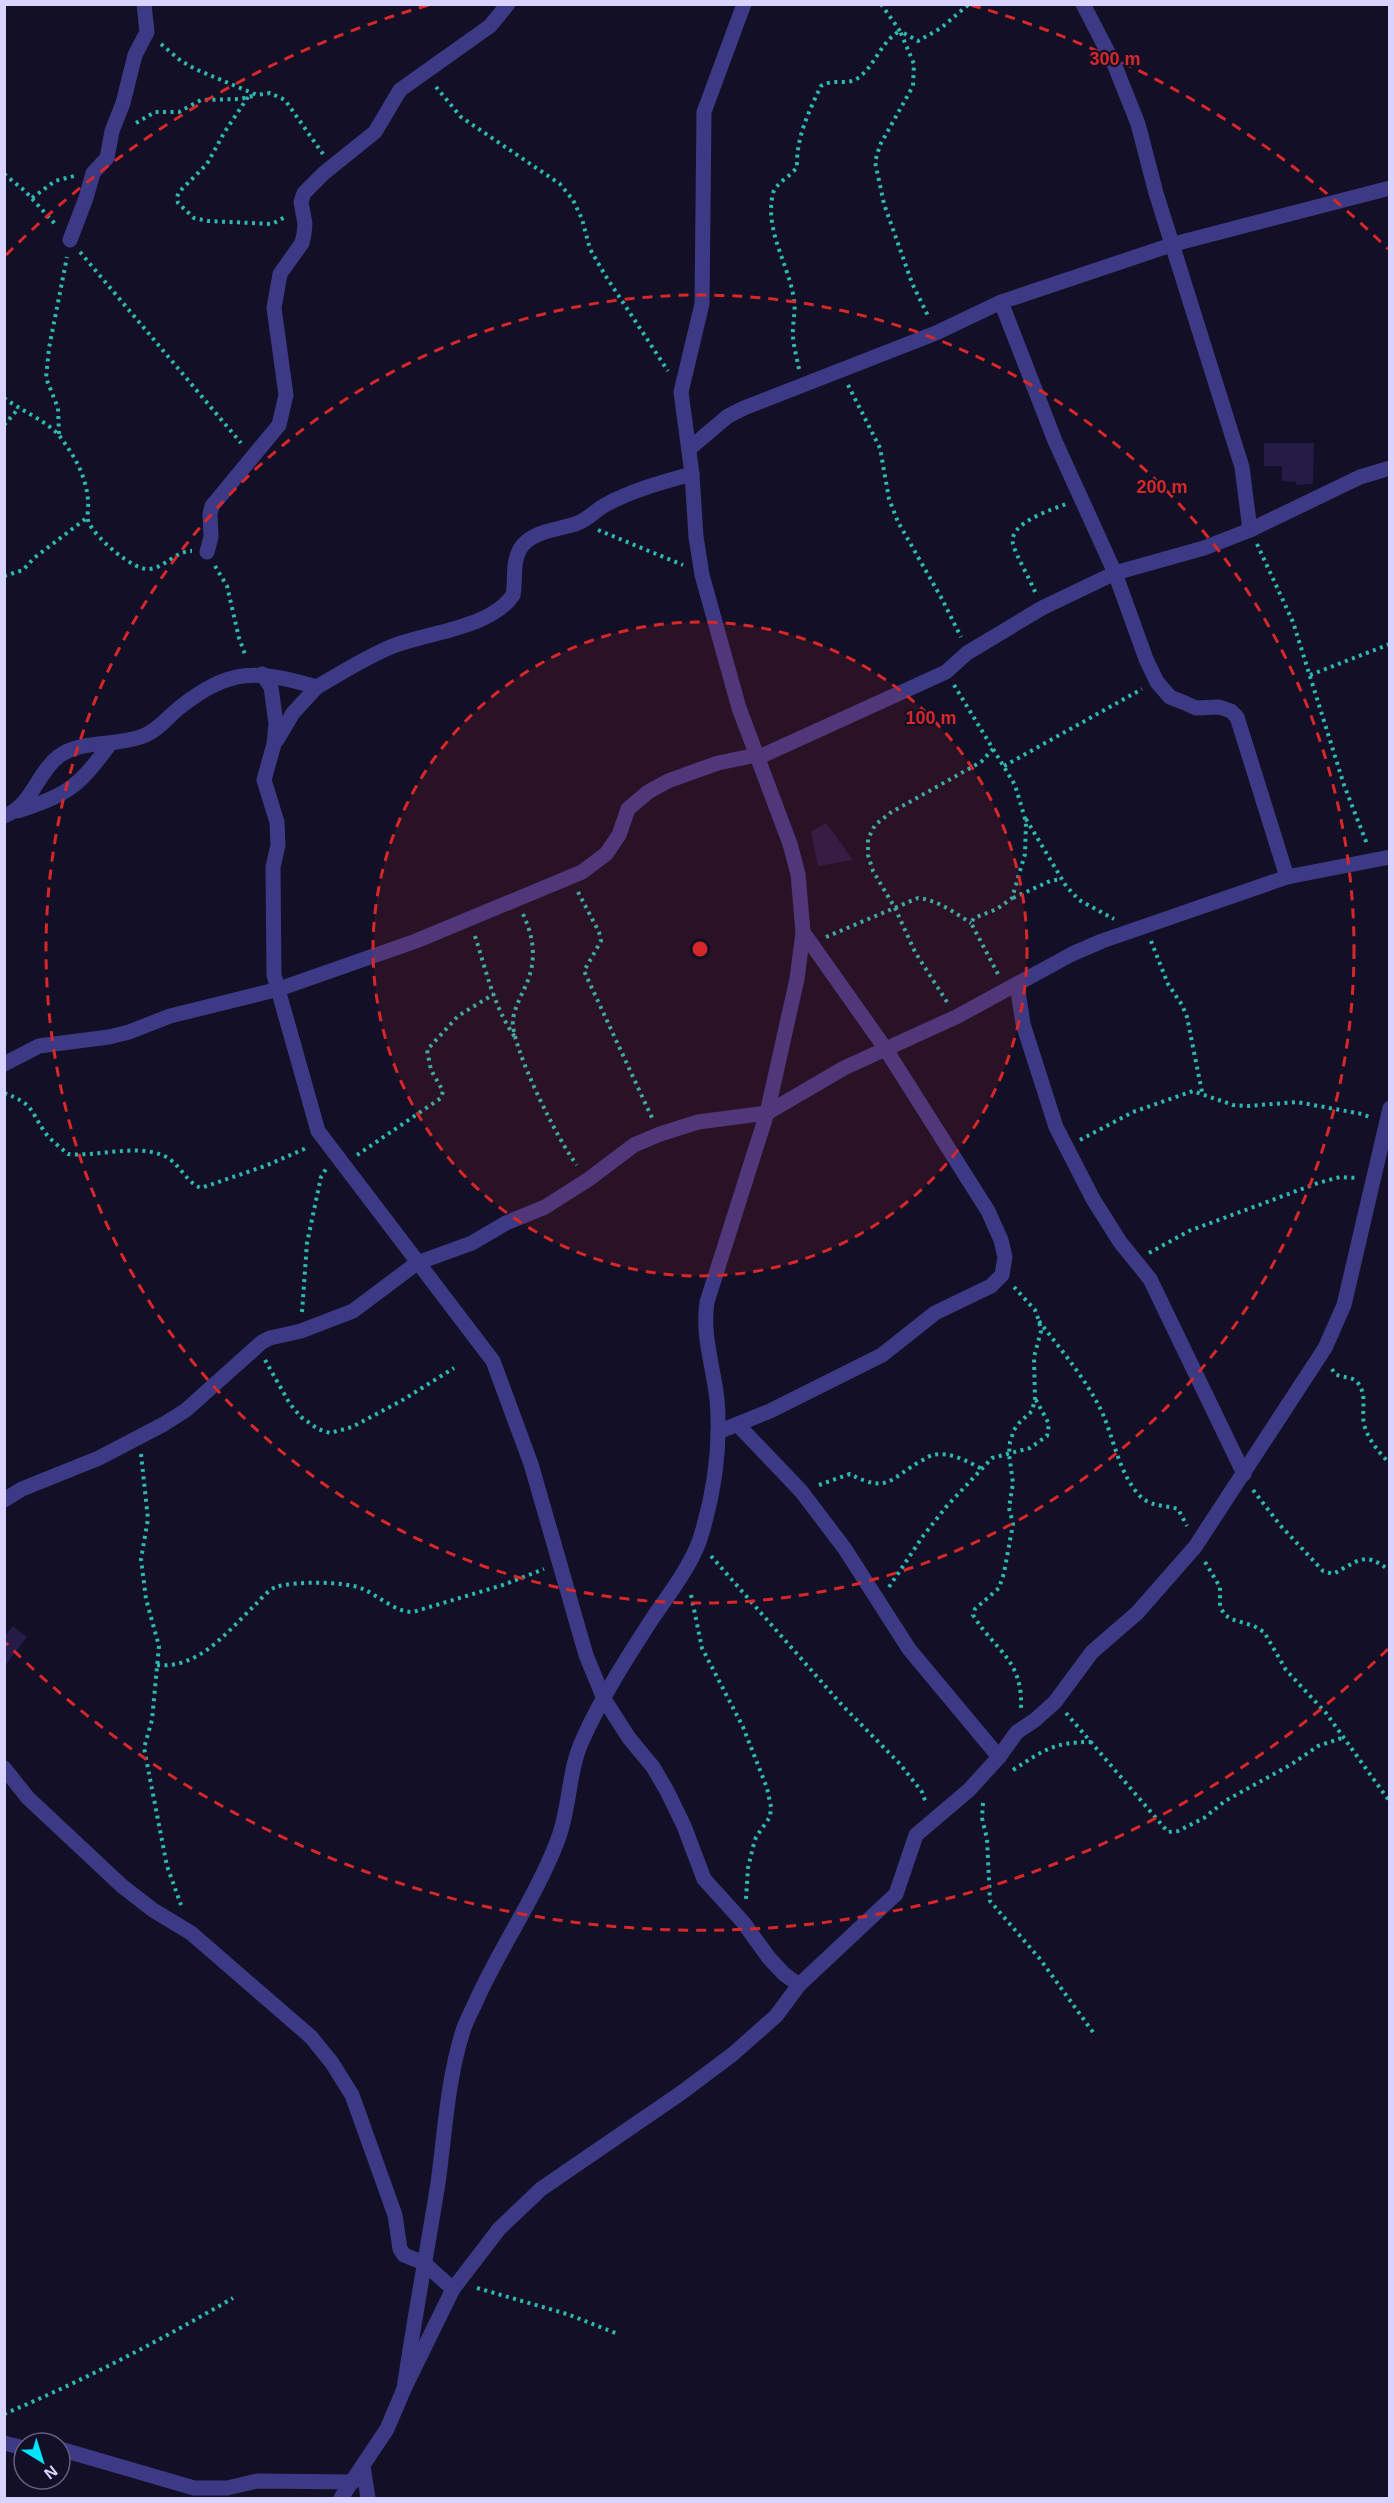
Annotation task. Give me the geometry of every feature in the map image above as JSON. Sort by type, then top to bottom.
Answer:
[{"type":"street","points":[[70,240],[95,171],[107,158],[112,131],[123,103],[135,56],[147,32],[144,4]]},
{"type":"street","points":[[404,2389],[438,2180],[448,2094],[462,2032],[489,1973],[552,1855],[567,1815],[569,1792],[579,1746],[636,1644],[686,1568],[699,1542],[717,1459],[718,1432],[717,1399],[706,1344],[706,1310],[718,1262],[748,1177],[767,1113],[807,937],[798,874],[790,844],[740,708],[702,575],[681,392],[702,295],[704,112],[744,4]]},
{"type":"street","points":[[1083,4],[1115,66],[1138,124],[1156,193],[1174,244],[1242,467],[1250,530]]},
{"type":"street","points":[[207,552],[211,537],[212,506],[279,425],[286,394],[274,308],[280,274],[302,243],[304,234],[301,202],[307,189],[375,132],[400,90],[490,26],[504,7]]},
{"type":"street","points":[[689,449],[728,416],[803,384],[842,371],[936,333],[1001,302],[1174,244],[1389,188]]},
{"type":"street","points":[[1001,302],[1055,441],[1115,573],[1146,659],[1157,682],[1170,697],[1185,704],[1196,708],[1219,707],[1231,711],[1237,717],[1287,878]]},
{"type":"street","points":[[4,1064],[39,1046],[109,1037],[144,1027],[170,1016],[279,989],[416,941],[582,872],[606,854],[619,835],[628,809],[648,792],[690,772],[757,757],[946,672],[967,653],[1042,608],[1115,573],[1204,548],[1250,530],[1360,477],[1389,468]]},
{"type":"street","points":[[274,744],[293,713],[316,687],[392,646],[464,625],[498,610],[513,595],[515,565],[521,549],[528,541],[544,532],[579,522],[605,505],[634,492],[692,474]]},
{"type":"street","points":[[10,814],[25,802],[41,776],[58,757],[81,746],[110,744],[144,736],[200,692],[225,680],[257,674],[275,675],[316,687]]},
{"type":"street","points":[[257,674],[271,687],[275,708],[274,744],[264,780],[277,822],[278,844],[273,867],[274,975],[318,1131],[493,1360],[531,1464],[586,1655],[604,1699],[629,1738],[653,1767],[667,1791],[684,1826],[700,1872],[743,1922],[769,1958],[784,1974],[799,1985]]},
{"type":"street","points":[[10,814],[58,796],[76,786],[110,744]]},
{"type":"street","points":[[4,1500],[22,1489],[99,1458],[186,1410],[270,1338],[301,1332],[353,1311],[417,1263],[472,1242],[506,1223],[545,1207],[589,1179],[634,1145],[698,1122],[767,1113],[844,1068],[885,1047],[956,1017],[1072,954],[1141,927],[1287,878],[1389,857]]},
{"type":"street","points":[[718,1432],[738,1425],[882,1355],[935,1313],[991,1286],[1002,1275],[1005,1257],[1001,1240],[987,1211],[885,1047],[807,937]]},
{"type":"street","points":[[1011,987],[1056,1127],[1093,1199],[1120,1242],[1150,1279],[1244,1474]]},
{"type":"street","points":[[341,2499],[387,2429],[404,2389],[456,2286],[499,2229],[529,2199],[732,2054],[781,2010],[799,1985],[897,1894],[914,1839],[969,1790],[1003,1753],[1017,1732],[1055,1702],[1092,1652],[1137,1613],[1196,1547],[1321,1354],[1344,1305],[1389,1108]]},
{"type":"street","points":[[738,1425],[801,1491],[844,1550],[909,1649],[1003,1753]]},
{"type":"street","points":[[4,1768],[28,1798],[122,1886],[153,1910],[191,1933],[311,2037],[332,2063],[352,2095],[395,2215],[400,2249],[404,2255],[424,2263],[456,2286]]},
{"type":"street","points":[[72,2453],[194,2488],[227,2488],[257,2481],[352,2482]]},
{"type":"street","points":[[363,2466],[368,2499]]},
{"type":"path","points":[[881,4],[900,31],[914,63],[913,86],[880,145],[875,162],[876,170],[884,204],[912,283],[936,333]]},
{"type":"path","points":[[900,31],[918,41],[955,18],[969,4]]},
{"type":"path","points":[[803,384],[793,338],[795,303],[776,247],[772,195],[775,188],[788,178],[797,166],[803,126],[821,86],[828,82],[856,80],[886,40],[900,31]]},
{"type":"path","points":[[147,32],[181,61],[257,95]]},
{"type":"path","points":[[425,73],[461,117],[560,184],[573,200],[582,219],[590,249],[604,275],[649,339],[681,392]]},
{"type":"path","points":[[134,124],[149,115],[179,112],[201,100],[270,93],[285,100],[333,166]]},
{"type":"path","points":[[248,97],[207,164],[179,192],[178,203],[194,219],[272,224],[288,215],[301,202]]},
{"type":"path","points":[[32,198],[55,181],[95,171]]},
{"type":"path","points":[[4,174],[32,198],[70,240],[254,458]]},
{"type":"path","points":[[59,435],[58,408],[46,378],[49,348],[70,240]]},
{"type":"path","points":[[842,371],[880,448],[889,499],[898,522],[947,607],[960,632],[967,653]]},
{"type":"path","points":[[4,398],[59,435],[86,479],[88,522],[99,537],[135,567],[150,569],[182,551],[207,552],[226,586],[238,638],[257,674]]},
{"type":"path","points":[[4,425],[19,408]]},
{"type":"path","points":[[1042,608],[1013,546],[1014,533],[1023,523],[1080,497]]},
{"type":"path","points":[[4,576],[23,570],[34,558],[88,517]]},
{"type":"path","points":[[579,522],[649,549],[702,575]]},
{"type":"path","points":[[1250,530],[1293,622],[1344,785],[1374,861]]},
{"type":"path","points":[[1310,675],[1389,644]]},
{"type":"path","points":[[946,672],[1015,784],[1026,822],[1025,854],[1012,898]]},
{"type":"path","points":[[1004,766],[1124,698],[1157,682]]},
{"type":"path","points":[[956,1017],[915,952],[895,908],[873,871],[868,855],[868,839],[875,825],[890,813],[981,762],[993,748]]},
{"type":"path","points":[[1024,816],[1062,879],[1079,900],[1102,914],[1141,927],[1168,984],[1187,1017],[1202,1092]]},
{"type":"path","points":[[570,877],[599,932],[601,941],[584,971],[587,980],[610,1023],[660,1134]]},
{"type":"path","points":[[971,923],[974,918],[997,909],[1012,898],[1050,881],[1062,879]]},
{"type":"path","points":[[807,937],[895,908],[918,898],[927,898],[971,923],[1011,987]]},
{"type":"path","points":[[516,899],[531,931],[534,945],[533,963],[512,1022],[535,1089],[562,1145],[589,1179]]},
{"type":"path","points":[[469,918],[494,994],[506,1024],[517,1040]]},
{"type":"path","points":[[301,1332],[307,1243],[321,1177],[333,1164],[344,1163],[441,1098],[443,1091],[431,1070],[427,1050],[458,1016],[494,994]]},
{"type":"path","points":[[1066,1147],[1151,1105],[1193,1090],[1233,1105],[1297,1102],[1362,1114],[1386,1125]]},
{"type":"path","points":[[4,1093],[28,1105],[45,1133],[68,1154],[107,1151],[158,1153],[166,1156],[182,1169],[193,1184],[201,1188],[265,1166],[326,1140]]},
{"type":"path","points":[[1136,1261],[1189,1232],[1330,1179],[1374,1178]]},
{"type":"path","points":[[1002,1275],[1035,1310],[1041,1331],[1034,1357],[1035,1399],[1032,1411],[1014,1430],[1009,1454],[1013,1484],[1009,1508],[1013,1524],[1004,1573],[999,1588],[975,1609],[973,1615],[986,1636],[1001,1649],[1012,1664],[1020,1680],[1021,1705],[1017,1732]]},
{"type":"path","points":[[1039,1321],[1086,1384],[1101,1411],[1130,1481],[1141,1496],[1151,1503],[1178,1509],[1196,1547],[1220,1587],[1220,1607],[1225,1615],[1264,1632],[1286,1670],[1345,1737],[1389,1802]]},
{"type":"path","points":[[258,1346],[290,1404],[310,1423],[330,1433],[352,1427],[401,1401],[454,1368]]},
{"type":"path","points":[[1321,1354],[1335,1374],[1353,1378],[1359,1385],[1364,1398],[1363,1422],[1370,1439],[1389,1464]]},
{"type":"path","points":[[880,1604],[899,1569],[923,1536],[946,1507],[992,1458],[1030,1448],[1047,1436],[1049,1424],[1035,1399]]},
{"type":"path","points":[[139,1435],[148,1519],[141,1559],[146,1599],[159,1646],[152,1720],[144,1748],[167,1866],[191,1933]]},
{"type":"path","points":[[801,1491],[850,1474],[880,1485],[896,1480],[933,1455],[945,1455],[982,1469]]},
{"type":"path","points":[[1244,1474],[1280,1525],[1323,1571],[1333,1574],[1359,1560],[1369,1558],[1376,1559],[1389,1570]]},
{"type":"path","points":[[699,1542],[798,1652],[841,1704],[900,1764],[922,1792],[932,1822]]},
{"type":"path","points":[[157,1665],[171,1666],[188,1663],[202,1654],[276,1588],[306,1584],[360,1587],[399,1609],[413,1612],[503,1585],[558,1563]]},
{"type":"path","points":[[686,1568],[702,1648],[743,1727],[767,1788],[771,1807],[770,1817],[756,1837],[753,1847],[748,1868],[743,1922]]},
{"type":"path","points":[[1055,1702],[1168,1832],[1179,1831],[1204,1818],[1225,1801],[1292,1764],[1318,1746],[1345,1737]]},
{"type":"path","points":[[1003,1753],[1010,1762],[1009,1773],[1052,1746],[1067,1742],[1092,1742]]},
{"type":"path","points":[[985,1797],[982,1818],[987,1839],[990,1901],[1040,1959],[1095,2035]]},
{"type":"path","points":[[456,2286],[567,2314],[618,2334]]},
{"type":"path","points":[[4,2414],[74,2383],[176,2331],[233,2298]]},
{"type":"building","points":[[1264,443],[1314,443],[1313,484],[1296,485],[1296,482],[1282,481],[1282,466],[1264,466]]},
{"type":"building","points":[[826,823],[853,860],[818,866],[811,832]]},
{"type":"building","points":[[13,1626],[27,1637],[4,1667],[4,1637]]}]
